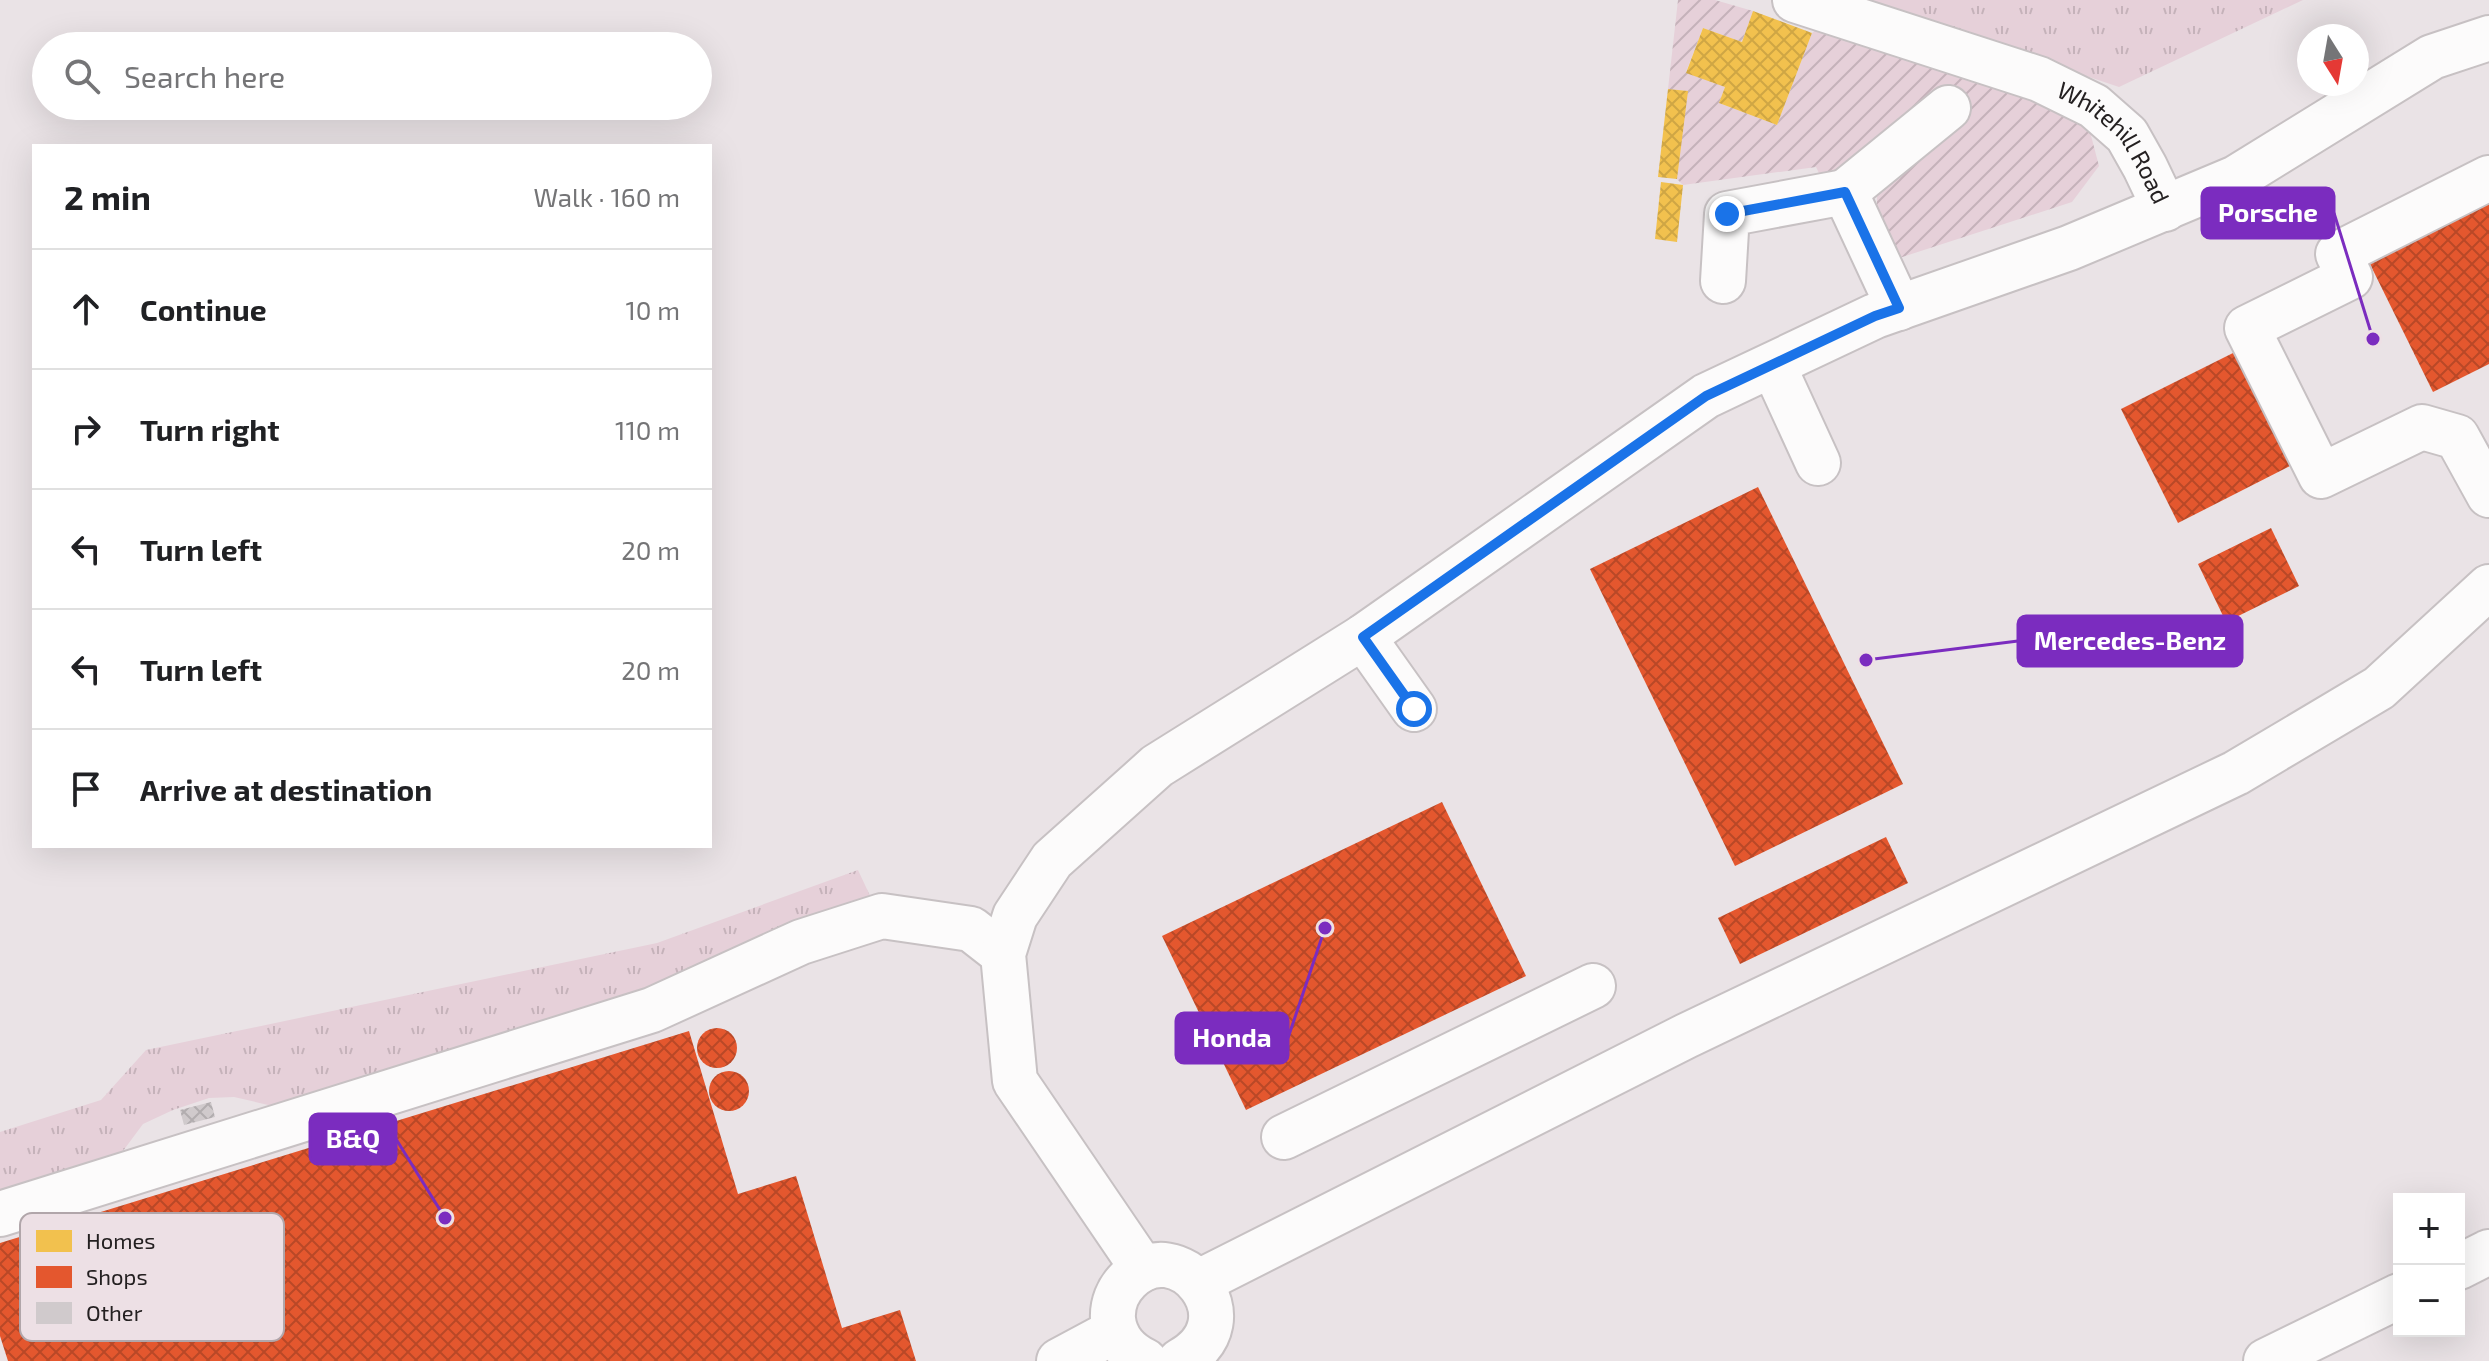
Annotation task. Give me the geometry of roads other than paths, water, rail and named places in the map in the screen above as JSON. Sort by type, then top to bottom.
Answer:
[{"type":"street","name":"Whitehill Road","points":[[1795,0],[2039,79],[2094,106],[2127,135],[2165,209],[2236,178],[2432,57],[2489,38]]},
{"type":"street","points":[[1723,281],[1727,214],[1845,192],[1948,108]]},
{"type":"street","points":[[2489,178],[2338,254],[2350,277],[2247,328],[2321,476],[2422,427],[2457,437],[2489,495]]},
{"type":"street","points":[[1845,192],[1899,308]]},
{"type":"street","points":[[1143,1269],[1015,1081],[1003,954],[1015,916],[1052,860],[1157,766],[1363,637],[1706,396],[1875,316],[2069,248],[2165,209]]},
{"type":"street","points":[[1773,365],[1818,463]]},
{"type":"street","points":[[1199,1282],[1686,1036],[2236,773],[2379,688],[2489,587]]},
{"type":"street","points":[[1363,637],[1414,709]]},
{"type":"street","points":[[0,1214],[652,1010],[801,942],[882,916],[971,929],[1003,954]]},
{"type":"street","points":[[1284,1137],[1593,986]]},
{"type":"street","points":[[2463,1265],[2489,1252]]},
{"type":"street","points":[[1059,1361],[1130,1346],[1112,1317],[1114,1302],[1131,1277],[1143,1269],[1158,1266],[1187,1272],[1199,1282],[1208,1296],[1211,1326],[1194,1353],[1180,1361]]},
{"type":"street","points":[[2266,1361],[2393,1299]]},
{"type":"place","name":"Porsche","points":[[2373,339]]},
{"type":"place","name":"Mercedes-Benz","points":[[1866,660]]},
{"type":"place","name":"Honda","points":[[1325,928]]},
{"type":"place","name":"B&Q","points":[[445,1218]]}]
